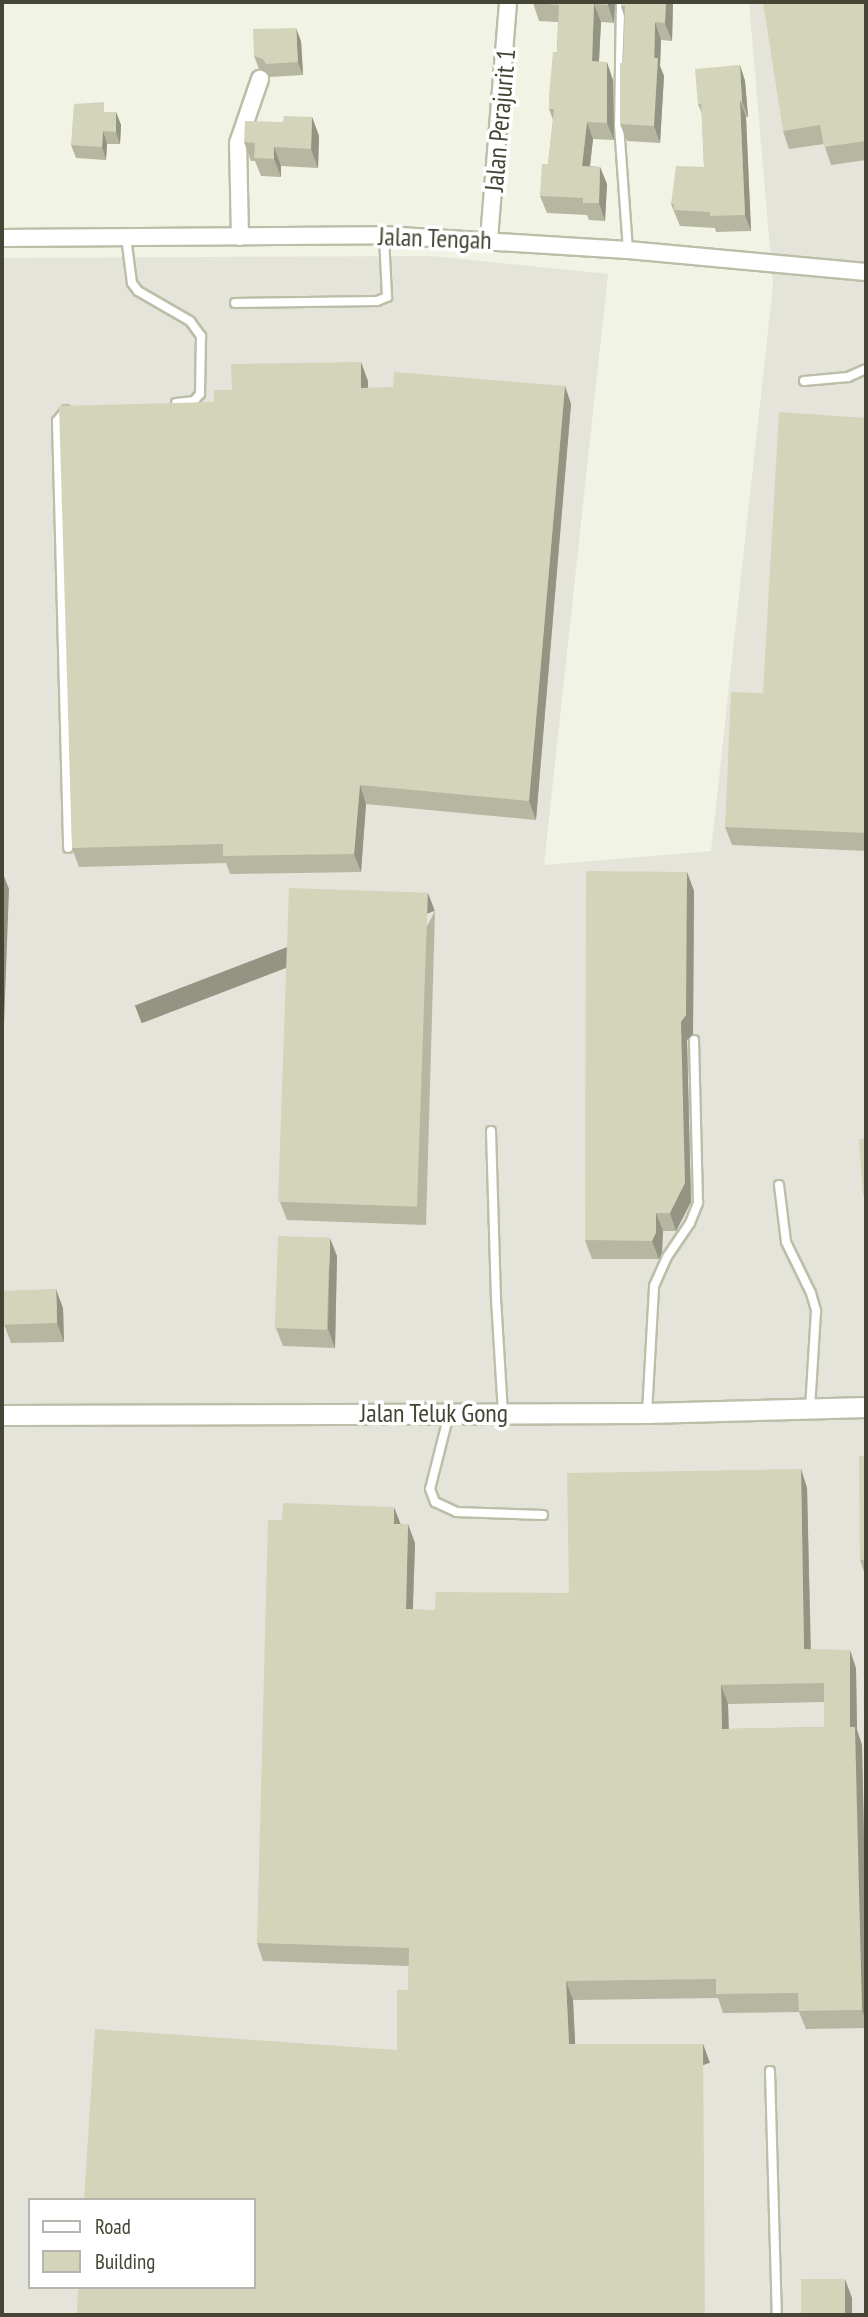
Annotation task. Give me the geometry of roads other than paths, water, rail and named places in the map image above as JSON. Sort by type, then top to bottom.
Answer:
[{"type":"street","name":"Jalan Perajurit 1","points":[[489,239],[508,2]]},
{"type":"street","points":[[240,237],[238,143],[260,79]]},
{"type":"street","name":"Jalan Tengah","points":[[2,238],[384,235],[489,239],[866,272]]},
{"type":"street","name":"Jalan Teluk Gong","points":[[2,1415],[647,1413],[866,1407]]},
{"type":"lane","points":[[621,2],[619,125],[628,250]]},
{"type":"lane","points":[[235,303],[377,301],[387,297],[384,235]]},
{"type":"lane","points":[[126,237],[132,283],[138,291],[190,321],[201,335],[200,394],[194,401],[172,403]]},
{"type":"lane","points":[[804,381],[848,377],[866,369]]},
{"type":"lane","points":[[68,848],[57,421],[69,408],[82,407]]},
{"type":"lane","points":[[647,1413],[654,1286],[667,1257],[690,1223],[698,1203],[694,1040]]},
{"type":"lane","points":[[491,1131],[503,1413]]},
{"type":"lane","points":[[779,1185],[786,1242],[811,1293],[816,1311],[810,1408]]},
{"type":"lane","points":[[449,1413],[430,1489],[435,1502],[456,1512],[543,1515]]},
{"type":"lane","points":[[769,2071],[777,2315]]}]
